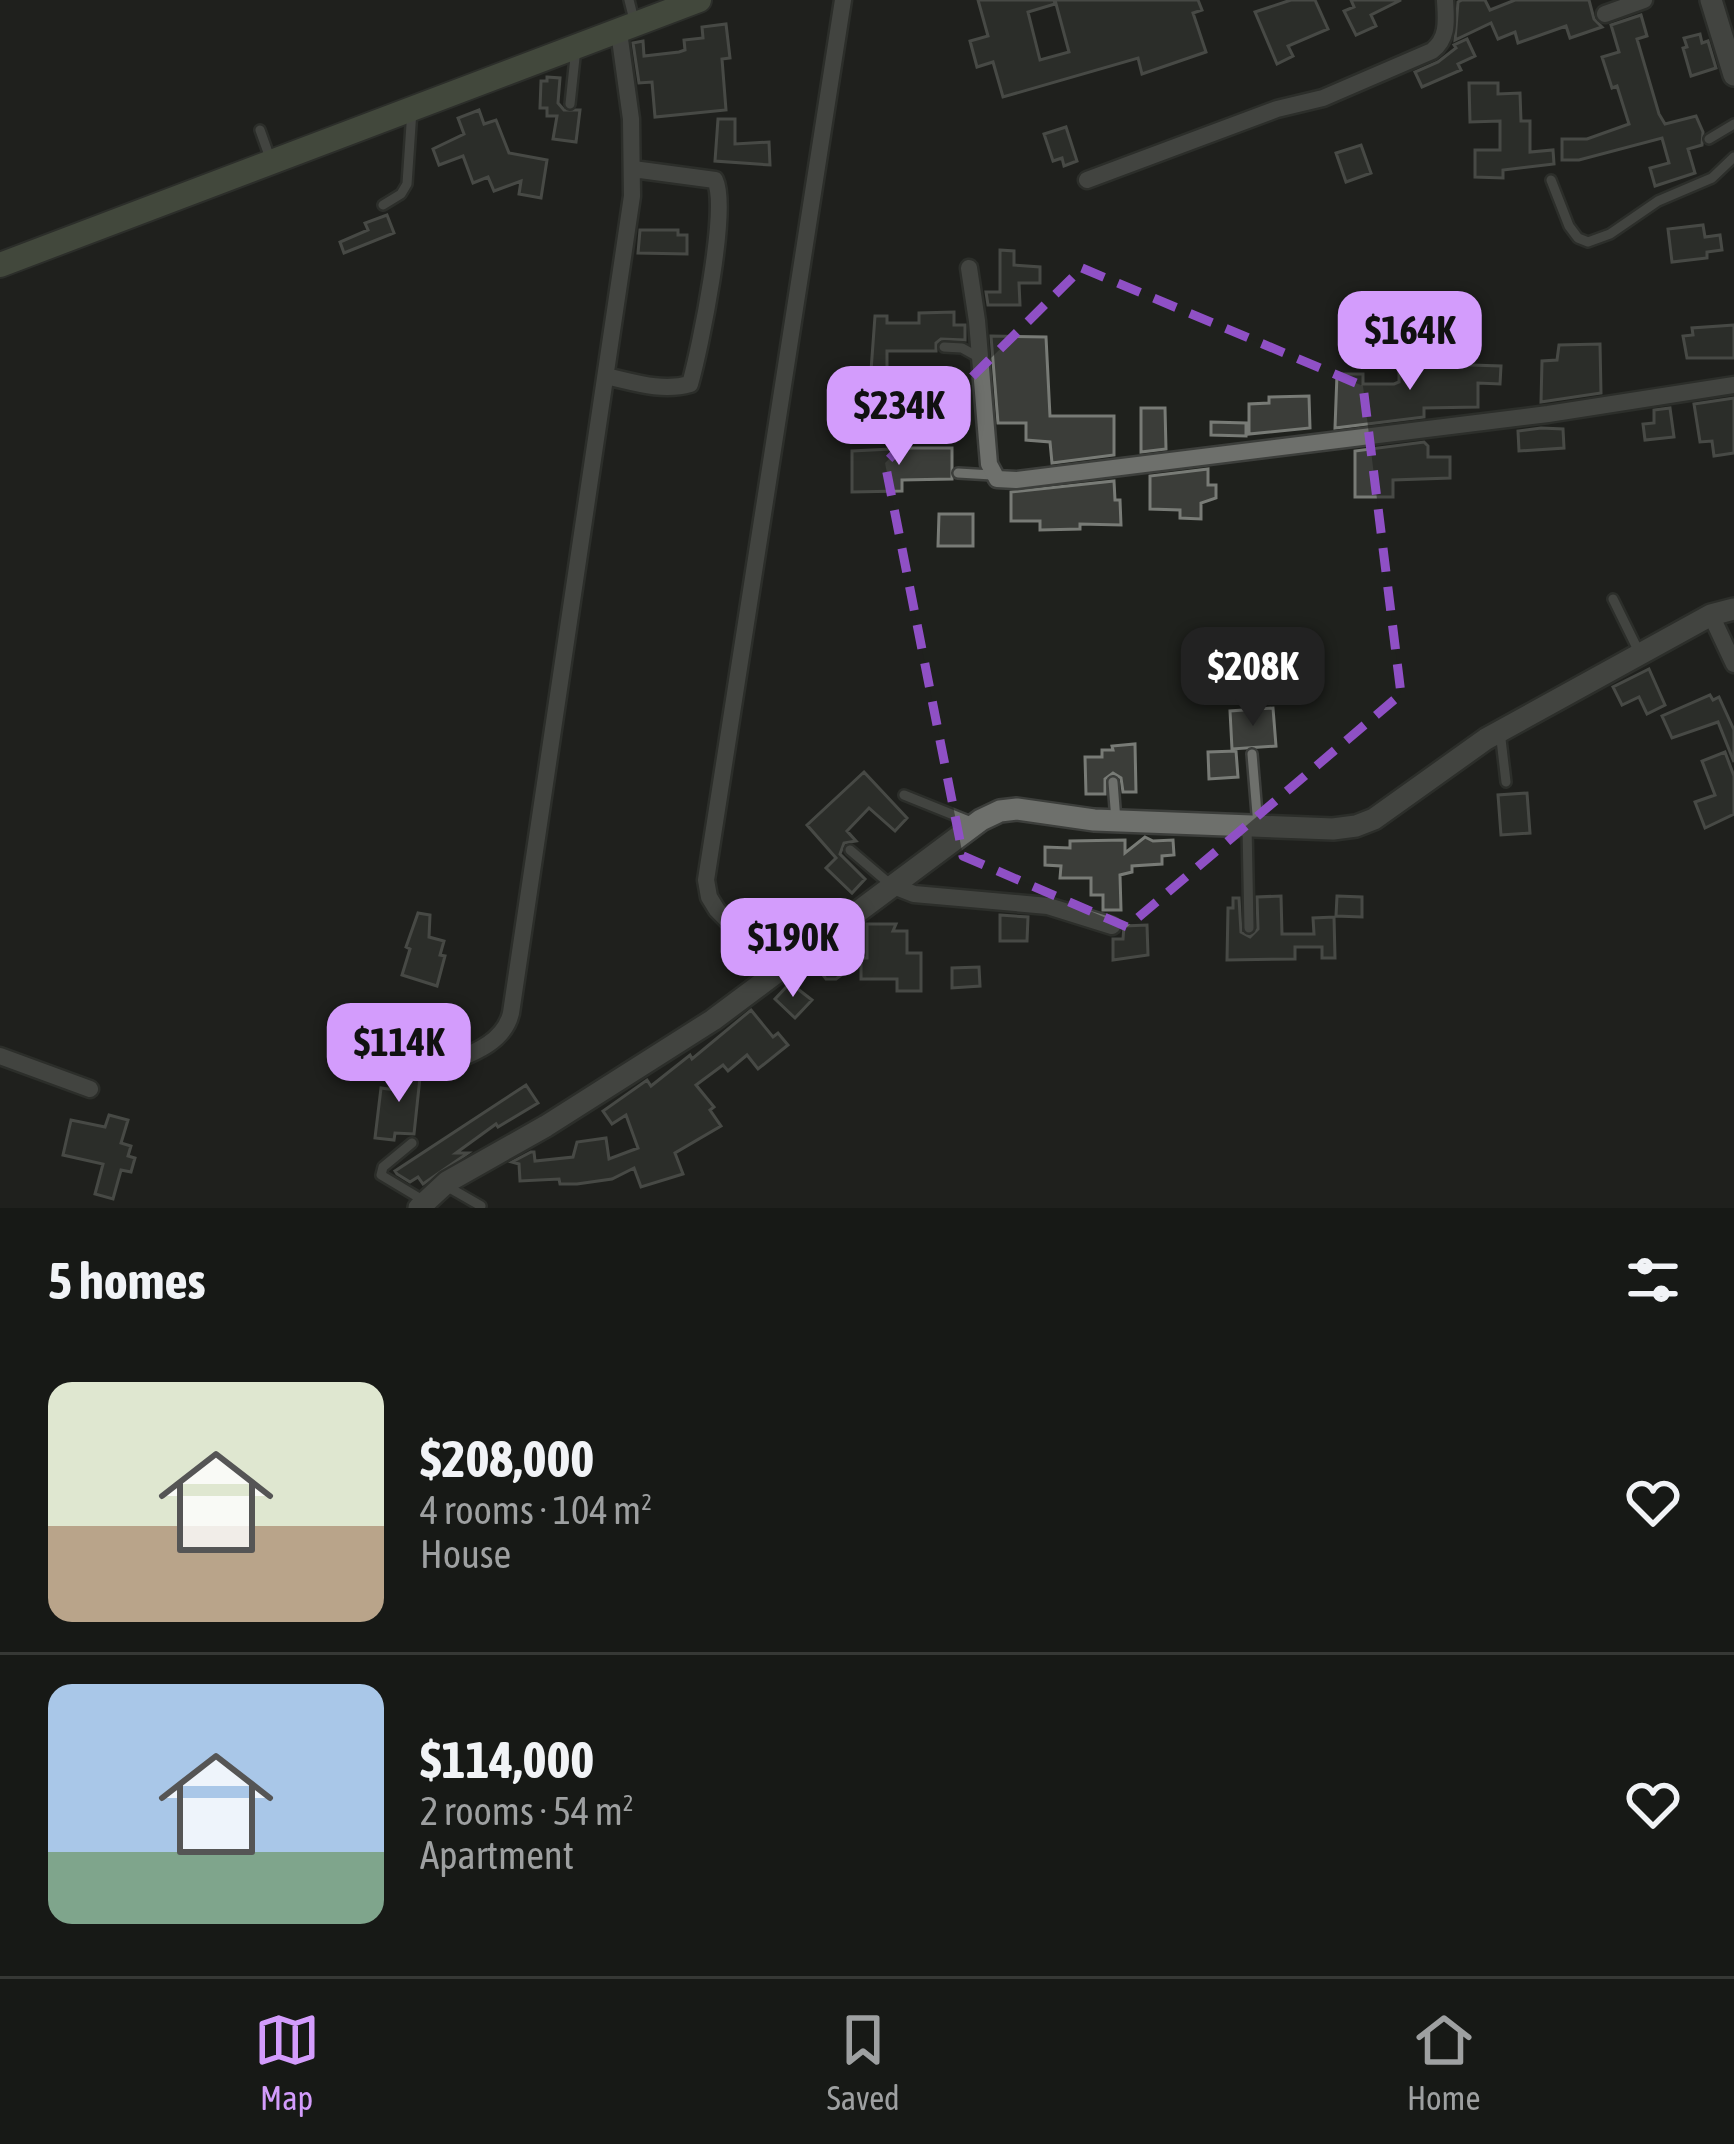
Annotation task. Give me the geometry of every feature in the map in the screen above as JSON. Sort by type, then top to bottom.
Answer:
[{"type":"main road","points":[[0,266],[699,0]]},
{"type":"street","points":[[778,972],[717,910],[706,880],[844,0]]},
{"type":"street","points":[[1087,180],[1277,109],[1310,103],[1432,51],[1442,43],[1445,32],[1445,0]]},
{"type":"street","points":[[1606,14],[1644,0]]},
{"type":"street","points":[[1711,0],[1734,75]]},
{"type":"street","points":[[433,1070],[498,1039],[507,1027],[625,255],[633,169],[627,29]]},
{"type":"street","points":[[606,376],[646,385],[678,388],[689,384],[712,267],[720,202],[715,180],[633,169]]},
{"type":"street","points":[[969,268],[992,475],[1016,480],[1265,452],[1734,385]]},
{"type":"street","points":[[423,1205],[443,1185],[713,1020],[891,885],[1000,811],[1017,808],[1116,821],[1356,826],[1374,819],[1500,731],[1711,615],[1734,609]]},
{"type":"street","points":[[1711,615],[1734,664]]},
{"type":"street","points":[[891,885],[914,894],[1048,906],[1112,926]]},
{"type":"street","points":[[0,1056],[90,1089]]},
{"type":"lane","points":[[627,29],[629,0]]},
{"type":"lane","points":[[570,104],[576,48]]},
{"type":"lane","points":[[383,205],[400,194],[409,176],[412,110]]},
{"type":"lane","points":[[1709,139],[1734,124]]},
{"type":"lane","points":[[260,130],[272,163]]},
{"type":"lane","points":[[1551,181],[1569,226],[1588,242],[1610,234],[1658,201],[1712,178],[1734,157]]},
{"type":"lane","points":[[944,347],[962,348],[980,358]]},
{"type":"lane","points":[[958,473],[992,475]]},
{"type":"lane","points":[[1613,599],[1640,654]]},
{"type":"lane","points":[[1500,731],[1506,782]]},
{"type":"lane","points":[[1249,928],[1252,754]]},
{"type":"lane","points":[[1113,782],[1116,821]]},
{"type":"lane","points":[[904,795],[976,824]]},
{"type":"lane","points":[[850,850],[891,885]]},
{"type":"lane","points":[[412,1143],[383,1167],[381,1175],[423,1205]]},
{"type":"lane","points":[[443,1185],[481,1207]]},
{"type":"highlighted area","points":[[1082,268],[1363,386],[1401,694],[1127,927],[963,856],[885,463]]},
{"type":"building","points":[[978,0],[1054,0],[1055,4],[1028,12],[1040,60],[1069,52],[1055,0],[1198,0],[1202,10],[1193,13],[1206,52],[1142,74],[1138,58],[1003,97],[993,62],[977,67],[970,41],[988,36]]},
{"type":"building","points":[[1291,0],[1315,0],[1328,29],[1288,46],[1293,56],[1277,64],[1255,12]]},
{"type":"building","points":[[1351,0],[1401,0],[1371,15],[1376,26],[1356,35],[1344,11],[1354,7]]},
{"type":"building","points":[[1462,0],[1485,0],[1490,10],[1515,0],[1589,0],[1594,19],[1602,27],[1570,38],[1566,26],[1518,43],[1515,32],[1498,39],[1491,23],[1455,40]]},
{"type":"building","points":[[1641,15],[1647,36],[1637,39],[1659,114],[1665,124],[1696,116],[1703,132],[1702,145],[1688,149],[1695,173],[1655,186],[1650,168],[1669,163],[1662,138],[1579,160],[1562,160],[1562,139],[1587,139],[1629,124],[1602,57],[1619,52],[1611,25]]},
{"type":"building","points":[[726,24],[730,58],[722,59],[726,110],[655,117],[652,82],[639,83],[633,43],[643,41],[644,56],[679,52],[685,50],[684,40],[703,38],[702,27]]},
{"type":"building","points":[[1700,34],[1702,43],[1708,41],[1716,68],[1691,76],[1684,38]]},
{"type":"building","points":[[1467,39],[1475,56],[1458,64],[1461,70],[1422,87],[1415,72],[1438,62]]},
{"type":"building","points":[[560,78],[558,103],[564,110],[580,110],[576,142],[553,139],[557,116],[547,116],[547,108],[540,108],[541,81]]},
{"type":"building","points":[[1469,83],[1498,83],[1498,94],[1520,93],[1521,121],[1530,121],[1530,152],[1553,150],[1554,164],[1503,170],[1503,178],[1475,177],[1475,150],[1500,150],[1500,121],[1470,122]]},
{"type":"building","points":[[479,110],[484,124],[496,120],[509,153],[547,160],[541,198],[519,194],[521,181],[494,191],[488,177],[473,183],[463,156],[439,165],[433,149],[464,134],[458,118]]},
{"type":"building","points":[[718,119],[735,119],[735,144],[769,142],[770,165],[715,161]]},
{"type":"building","points":[[1066,127],[1077,161],[1064,166],[1062,158],[1053,161],[1044,134]]},
{"type":"building","points":[[1361,145],[1371,173],[1346,182],[1336,153]]},
{"type":"building","points":[[387,215],[394,233],[344,253],[340,242],[368,230],[365,223]]},
{"type":"building","points":[[1703,225],[1705,237],[1720,235],[1722,250],[1707,252],[1707,258],[1672,262],[1668,229]]},
{"type":"building","points":[[640,230],[678,230],[678,235],[687,235],[687,254],[638,253]]},
{"type":"building","points":[[1000,250],[1014,251],[1014,265],[1040,267],[1040,283],[1019,283],[1020,305],[988,305],[986,292],[1000,292]]},
{"type":"building","points":[[954,312],[954,325],[965,325],[965,340],[941,339],[936,351],[887,351],[887,370],[871,371],[875,316],[887,316],[887,323],[919,323],[919,313]]},
{"type":"building","points":[[1734,325],[1734,358],[1687,358],[1683,336],[1693,335],[1692,328]]},
{"type":"building","points":[[991,336],[1046,337],[1050,416],[1114,416],[1114,455],[1052,463],[1050,442],[1026,440],[1026,423],[998,423]]},
{"type":"building","points":[[1600,344],[1601,393],[1541,402],[1542,361],[1557,360],[1559,345]]},
{"type":"building","points":[[1438,364],[1501,366],[1500,384],[1478,383],[1478,407],[1424,408],[1424,417],[1335,428],[1337,374],[1363,374],[1363,384],[1394,384],[1399,382],[1399,369]]},
{"type":"building","points":[[1309,396],[1310,428],[1249,434],[1249,404],[1269,403],[1269,397]]},
{"type":"building","points":[[1734,398],[1734,453],[1714,456],[1712,441],[1700,442],[1694,404]]},
{"type":"building","points":[[1141,408],[1165,408],[1166,449],[1141,452]]},
{"type":"building","points":[[1670,408],[1674,437],[1645,440],[1643,424],[1654,423],[1654,410]]},
{"type":"building","points":[[1211,422],[1246,423],[1246,436],[1211,435]]},
{"type":"building","points":[[1563,429],[1564,448],[1519,451],[1518,431]]},
{"type":"building","points":[[1424,442],[1428,457],[1450,457],[1450,478],[1393,480],[1393,497],[1355,497],[1355,451]]},
{"type":"building","points":[[952,448],[952,479],[902,480],[902,491],[852,492],[852,451]]},
{"type":"building","points":[[1208,469],[1208,485],[1216,485],[1216,498],[1201,503],[1201,519],[1180,518],[1180,510],[1150,509],[1150,476]]},
{"type":"building","points":[[1114,481],[1121,525],[1040,530],[1040,521],[1011,521],[1011,492]]},
{"type":"building","points":[[939,514],[973,514],[973,546],[938,546]]},
{"type":"building","points":[[1649,669],[1665,705],[1647,714],[1639,697],[1622,705],[1613,687]]},
{"type":"building","points":[[1710,695],[1713,700],[1719,697],[1734,730],[1734,762],[1718,722],[1672,738],[1662,716]]},
{"type":"building","points":[[1273,708],[1276,746],[1232,749],[1230,711]]},
{"type":"building","points":[[1135,744],[1136,792],[1123,792],[1121,778],[1113,773],[1105,779],[1105,794],[1086,794],[1085,757],[1102,757],[1102,750],[1113,750],[1112,746]]},
{"type":"building","points":[[1236,751],[1238,777],[1209,779],[1208,752]]},
{"type":"building","points":[[1725,752],[1734,776],[1734,814],[1705,828],[1695,802],[1715,795],[1702,761]]},
{"type":"building","points":[[864,772],[907,818],[895,831],[869,808],[847,831],[856,841],[844,843],[840,854],[865,879],[852,893],[826,868],[836,858],[807,825]]},
{"type":"building","points":[[1527,793],[1530,833],[1501,835],[1498,795]]},
{"type":"building","points":[[1145,837],[1173,840],[1174,855],[1162,856],[1162,864],[1132,866],[1132,872],[1120,875],[1121,910],[1103,910],[1103,895],[1091,895],[1091,878],[1060,878],[1061,866],[1045,865],[1045,847],[1070,848],[1070,841],[1125,840],[1125,853]]},
{"type":"building","points":[[1281,896],[1282,934],[1314,934],[1313,918],[1334,917],[1335,958],[1322,958],[1322,947],[1295,947],[1295,959],[1227,960],[1228,908],[1233,908],[1233,898],[1239,898],[1241,932],[1250,937],[1258,929],[1257,897]]},
{"type":"building","points":[[1337,896],[1362,897],[1362,917],[1336,916]]},
{"type":"building","points":[[418,913],[430,915],[429,937],[444,941],[437,986],[402,975]]},
{"type":"building","points":[[1000,915],[1028,917],[1027,941],[1000,941]]},
{"type":"building","points":[[867,924],[896,924],[893,931],[907,931],[907,953],[921,953],[921,991],[897,991],[897,979],[861,979],[861,958],[867,958]]},
{"type":"building","points":[[1147,925],[1148,955],[1113,960],[1113,939],[1123,939],[1124,926]]},
{"type":"building","points":[[833,949],[851,968],[836,979],[826,979],[814,963]]},
{"type":"building","points":[[979,967],[980,986],[952,988],[952,968]]},
{"type":"building","points":[[790,983],[812,1000],[795,1018],[775,999]]},
{"type":"building","points":[[751,1010],[773,1037],[778,1033],[788,1045],[758,1069],[747,1055],[728,1071],[723,1065],[696,1085],[714,1107],[710,1110],[721,1126],[675,1153],[683,1174],[641,1187],[634,1168],[612,1179],[577,1184],[560,1184],[559,1179],[520,1181],[519,1164],[512,1162],[531,1152],[535,1161],[573,1157],[577,1142],[606,1138],[609,1159],[638,1148],[626,1115],[612,1124],[603,1111],[647,1080],[651,1086],[690,1055],[692,1059]]},
{"type":"building","points":[[399,1066],[421,1068],[414,1134],[395,1133],[394,1140],[375,1138],[381,1088],[396,1090]]},
{"type":"building","points":[[526,1085],[538,1103],[496,1124],[456,1153],[468,1153],[423,1184],[418,1177],[410,1182],[397,1174],[395,1171]]},
{"type":"building","points":[[109,1115],[128,1120],[121,1143],[131,1146],[128,1156],[135,1158],[131,1172],[121,1170],[113,1199],[95,1194],[103,1164],[63,1155],[71,1120],[105,1127]]}]
